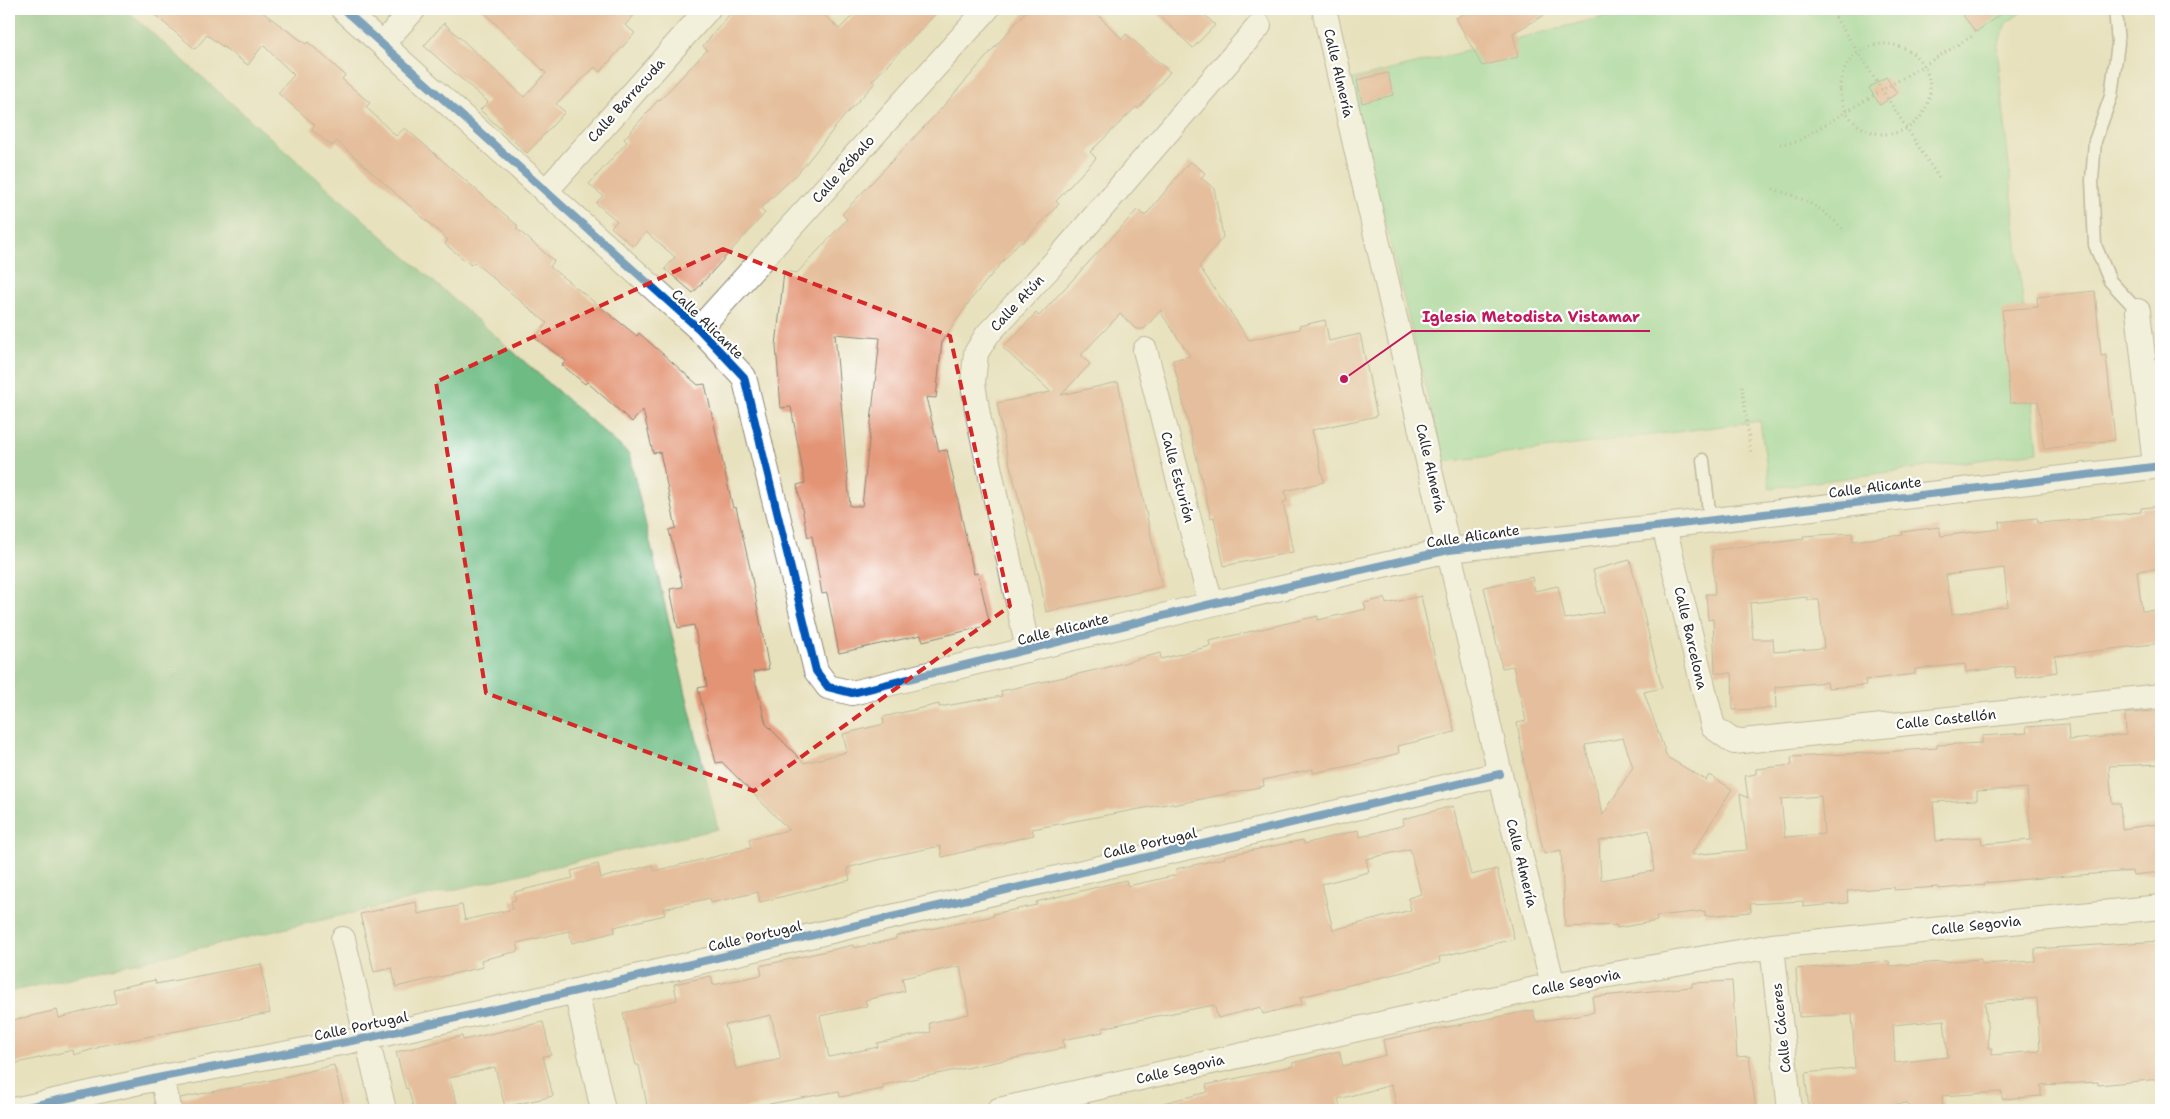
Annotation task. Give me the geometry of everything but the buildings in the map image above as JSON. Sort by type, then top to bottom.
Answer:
[{"type":"street","name":"Calle Alicante","points":[[343,9],[699,329],[744,377],[816,671],[828,687],[852,693],[1212,604],[1449,550],[2158,466]]},
{"type":"street","points":[[382,44],[414,9]]},
{"type":"street","name":"Calle Barracuda","points":[[545,192],[708,9]]},
{"type":"street","name":"Calle Róbalo","points":[[699,329],[987,9]]},
{"type":"street","name":"Calle Almería","points":[[1324,9],[1500,774],[1553,985]]},
{"type":"street","name":"Calle Atún","points":[[1028,650],[978,415],[973,382],[976,353],[987,335],[1063,253],[1259,26]]},
{"type":"street","points":[[2138,311],[2158,466]]},
{"type":"street","name":"Calle Esturión","points":[[1145,350],[1212,604]]},
{"type":"street","name":"Calle Barcelona","points":[[1664,526],[1713,727],[1731,740]]},
{"type":"street","name":"Calle Castellón","points":[[1731,740],[1734,742],[2161,696]]},
{"type":"street","name":"Calle Portugal","points":[[14,1110],[162,1077],[367,1038],[576,991],[1500,774]]},
{"type":"street","name":"Calle Segovia","points":[[999,1110],[1553,985],[1772,946],[2161,907]]},
{"type":"street","points":[[343,939],[384,1110]]},
{"type":"street","name":"Calle Cáceres","points":[[1772,946],[1790,1110]]},
{"type":"street","points":[[576,991],[603,1110]]},
{"type":"street","points":[[162,1077],[169,1110]]},
{"type":"lane","points":[[2115,9],[2118,43],[2111,96],[2095,141],[2092,180],[2095,245],[2110,281],[2138,311]]},
{"type":"lane","points":[[1704,460],[1710,520]]},
{"type":"path","points":[[1830,9],[1940,180]]},
{"type":"path","points":[[1780,144],[1796,142],[1974,35]]},
{"type":"path","points":[[1881,44],[1894,45],[1916,56],[1923,66],[1928,77],[1928,101],[1924,112],[1906,128],[1887,133],[1867,130],[1855,123],[1846,112],[1841,100],[1842,73],[1858,52],[1869,46],[1881,44]]},
{"type":"path","points":[[1773,189],[1798,196],[1816,205],[1844,230]]},
{"type":"path","points":[[1742,386],[1751,454]]},
{"type":"highlighted area","points":[[723,249],[950,336],[1010,606],[754,791],[486,693],[436,382]]},
{"type":"green space","points":[[9,9],[125,9],[629,454],[718,829],[9,992]]},
{"type":"green space","points":[[1636,9],[2026,9],[2006,23],[1997,47],[2038,452],[1770,488],[1760,421],[1444,462],[1350,80]]},
{"type":"cycle path","points":[[343,9],[699,329],[744,377],[816,671],[828,687],[852,693],[1211,604],[1449,550],[2161,466]]},
{"type":"cycle path","points":[[14,1110],[162,1077],[367,1038],[576,991],[1500,774]]},
{"type":"place","name":"Iglesia Metodista Vistamar","points":[[1344,379]]}]
